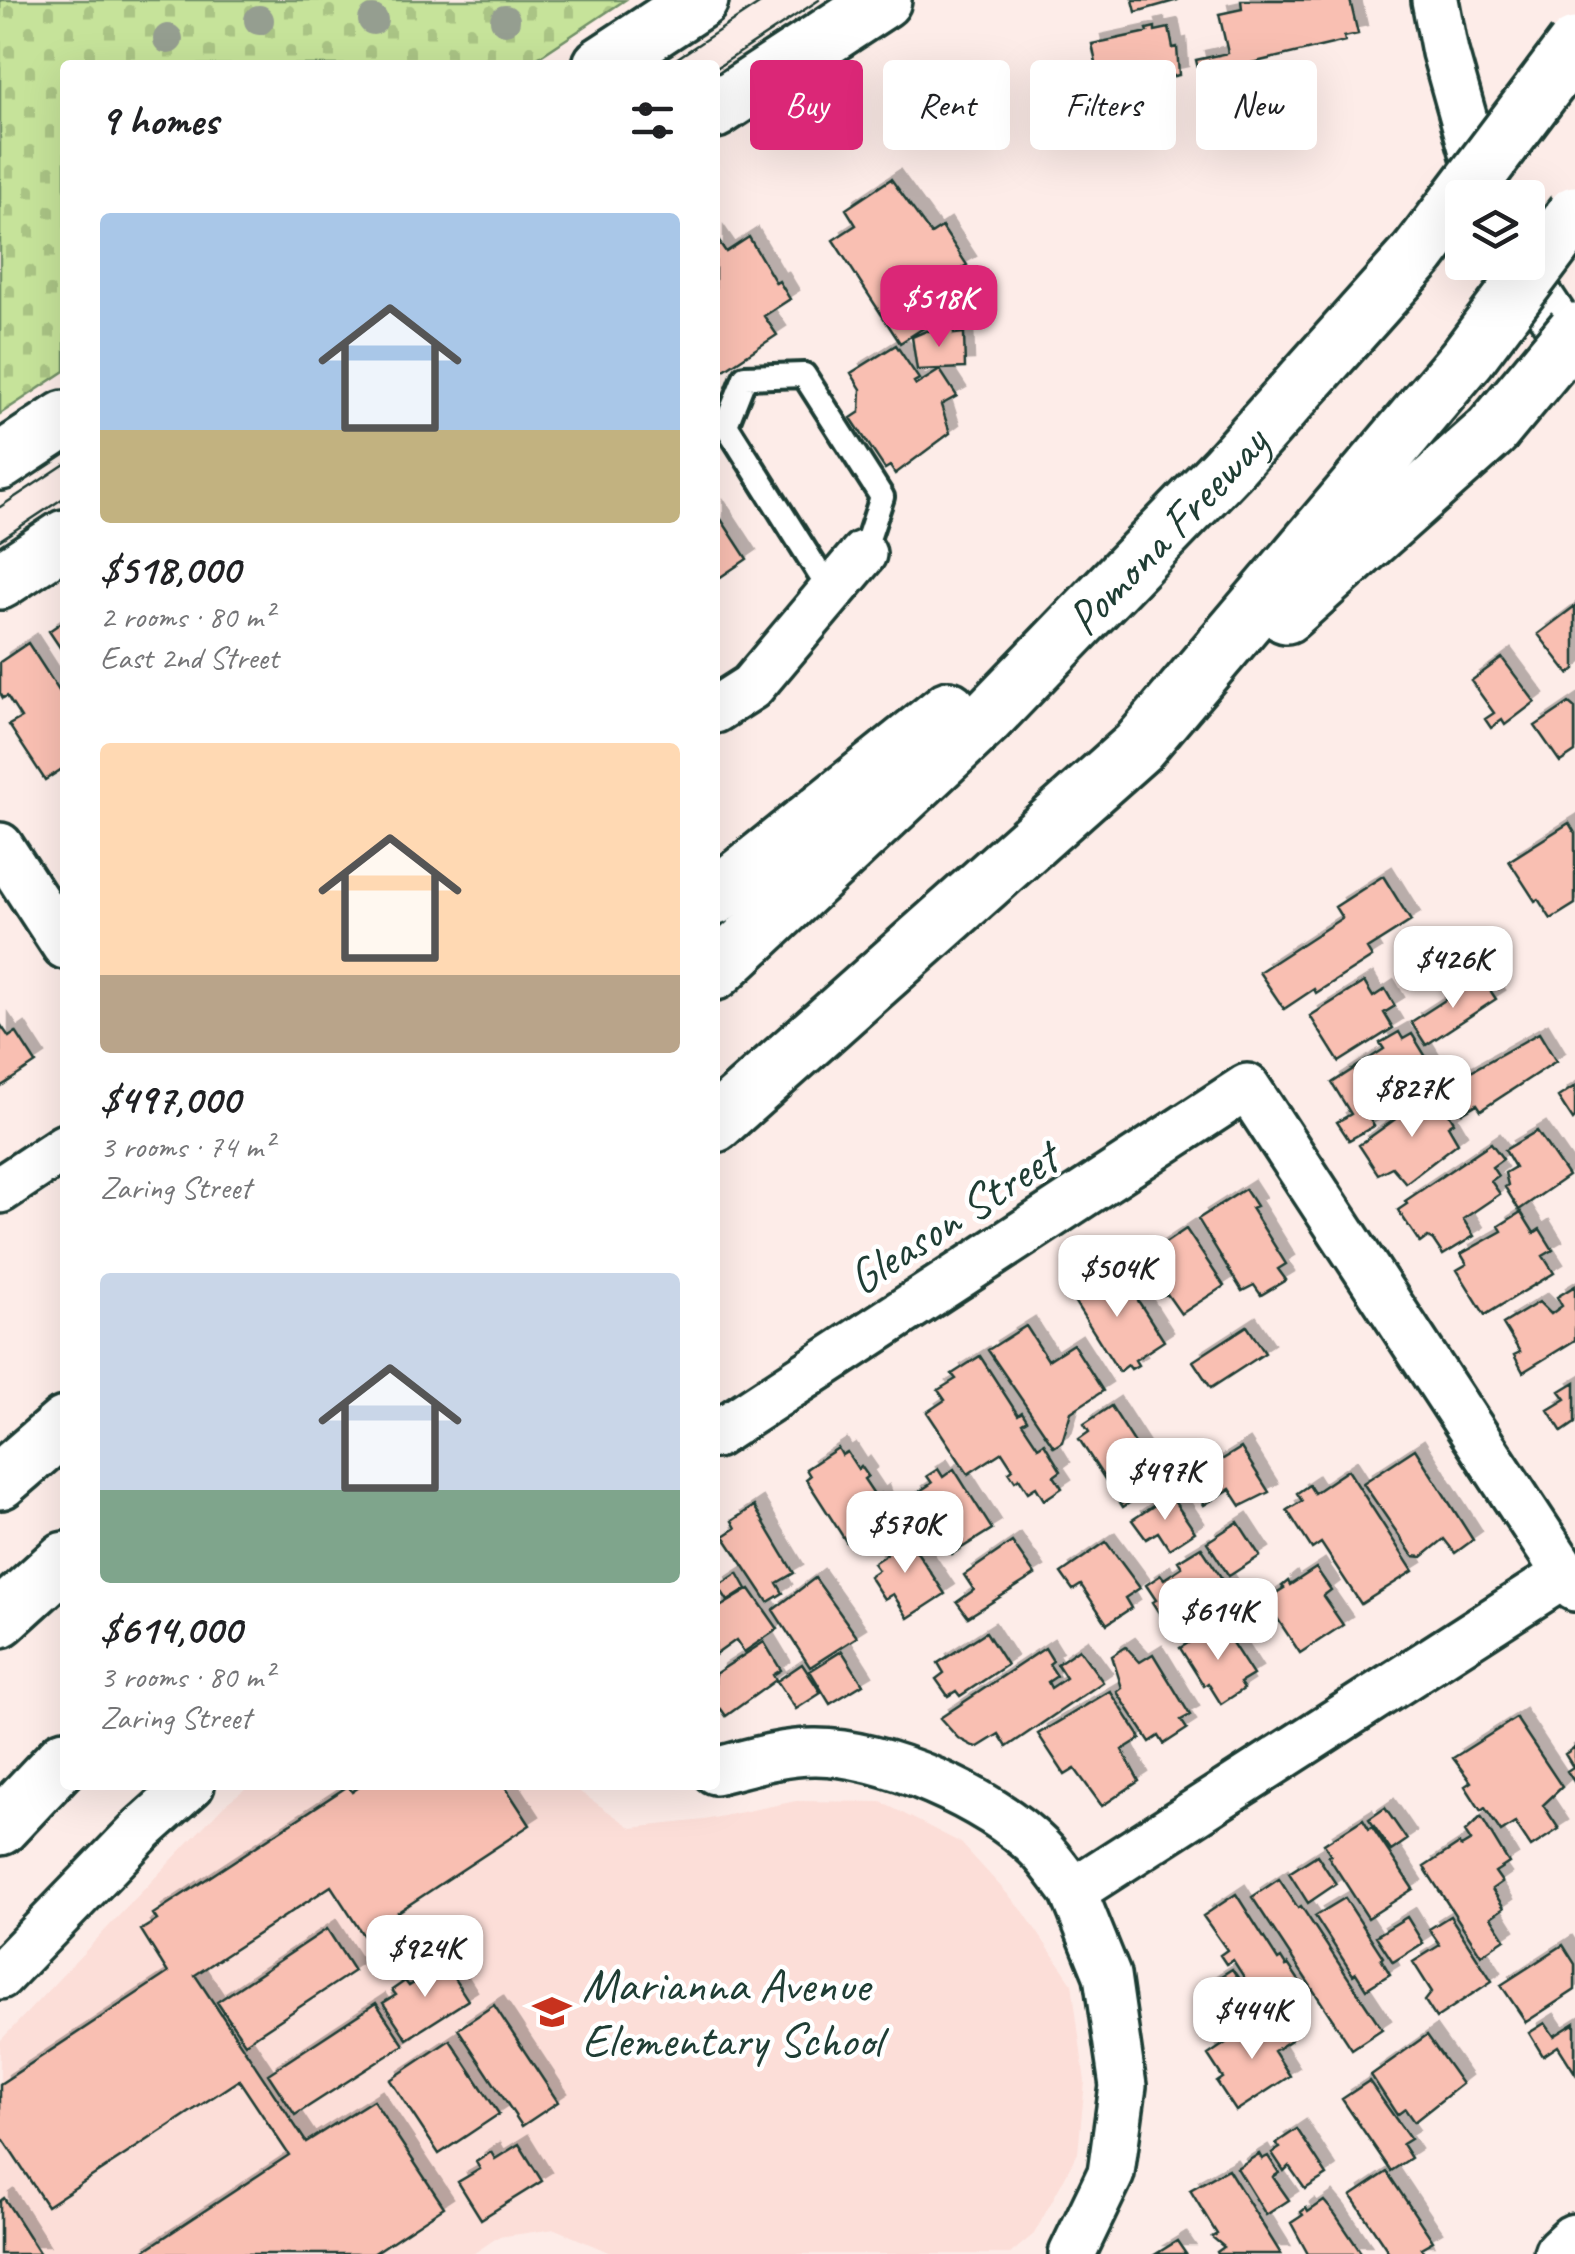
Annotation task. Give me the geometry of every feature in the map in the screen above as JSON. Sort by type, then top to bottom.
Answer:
[{"type":"main road","points":[[610,60],[700,0]]},
{"type":"main road","points":[[720,107],[883,0]]},
{"type":"main road","name":"Pomona Freeway","points":[[720,967],[985,720],[1227,468],[1418,253],[1575,46]]},
{"type":"main road","points":[[1138,747],[1468,357],[1575,214]]},
{"type":"main road","points":[[720,1120],[1492,432],[1575,331]]},
{"type":"main road","points":[[0,462],[60,422]]},
{"type":"main road","points":[[720,892],[986,679],[1227,468]]},
{"type":"main road","points":[[0,581],[60,541]]},
{"type":"main road","points":[[0,1481],[60,1429]]},
{"type":"main road","points":[[0,1619],[60,1565]]},
{"type":"main road","points":[[0,1786],[60,1729]]},
{"type":"main road","points":[[0,1827],[60,1763]]},
{"type":"main road","points":[[1562,2254],[1575,2242]]},
{"type":"street","points":[[1435,0],[1445,52],[1481,180]]},
{"type":"street","points":[[1529,280],[1575,350]]},
{"type":"street","points":[[720,702],[751,687],[864,554]]},
{"type":"street","points":[[0,846],[60,938]]},
{"type":"street","name":"Gleason Street","points":[[720,1431],[1247,1087],[1570,1581]]},
{"type":"street","points":[[0,1190],[60,1151]]},
{"type":"street","points":[[1073,1891],[1570,1581]]},
{"type":"street","points":[[720,1770],[813,1752],[856,1755],[897,1767],[1001,1818],[1039,1848],[1073,1891],[1108,1976],[1123,2086],[1111,2173],[1072,2254]]},
{"type":"street","points":[[0,1976],[186,1790]]},
{"type":"lane","points":[[831,592],[726,425],[724,404],[745,377],[804,375],[882,497],[864,554]]},
{"type":"shaded area","name":"Marianna Avenue Elementary School","points":[[244,1790],[577,1790],[632,1828],[704,1820],[796,1801],[881,1802],[961,1843],[1023,1911],[1072,1983],[1085,2082],[1078,2153],[1034,2234],[1010,2254],[613,2254],[555,2229],[498,2237],[473,2254],[0,2254],[0,2041],[224,1805]]},
{"type":"green space","points":[[0,0],[625,0],[535,60],[60,60],[60,374],[0,414]]},
{"type":"building","points":[[1133,0],[1178,0],[1136,12]]},
{"type":"building","points":[[1241,0],[1350,0],[1358,34],[1344,37],[1345,41],[1265,60],[1196,60],[1228,53],[1219,14],[1242,9]]},
{"type":"building","points":[[1169,28],[1173,48],[1177,47],[1179,75],[1176,76],[1176,60],[1095,60],[1092,44],[1148,32],[1147,29]]},
{"type":"building","points":[[891,179],[931,234],[942,227],[967,265],[955,272],[968,292],[921,322],[925,327],[900,343],[833,240],[856,225],[846,209]]},
{"type":"building","points":[[749,237],[776,283],[779,281],[790,299],[764,316],[777,335],[720,373],[720,243],[726,252]]},
{"type":"building","points":[[954,330],[954,334],[964,333],[965,368],[917,370],[912,337],[926,331]]},
{"type":"building","points":[[896,345],[919,379],[914,382],[916,385],[940,370],[957,396],[941,405],[950,433],[895,474],[890,466],[885,469],[851,418],[860,412],[861,389],[851,373]]},
{"type":"building","points":[[720,518],[747,559],[720,577]]},
{"type":"building","points":[[1575,606],[1575,669],[1569,674],[1538,634]]},
{"type":"building","points":[[60,623],[60,648],[49,631]]},
{"type":"building","points":[[28,643],[60,692],[60,770],[45,780],[9,725],[21,718],[7,696],[3,698],[0,693],[0,662]]},
{"type":"building","points":[[1502,658],[1535,702],[1505,725],[1502,720],[1491,728],[1485,719],[1494,713],[1471,681]]},
{"type":"building","points":[[1569,703],[1575,708],[1575,752],[1560,762],[1535,726]]},
{"type":"building","points":[[1569,823],[1575,833],[1575,904],[1551,919],[1509,861]]},
{"type":"building","points":[[1383,876],[1411,921],[1367,949],[1372,957],[1284,1009],[1259,972],[1342,918],[1335,907]]},
{"type":"building","points":[[1481,977],[1496,999],[1426,1045],[1411,1022]]},
{"type":"building","points":[[1364,982],[1373,997],[1385,989],[1395,1006],[1384,1013],[1393,1028],[1339,1062],[1310,1016]]},
{"type":"building","points":[[0,1024],[9,1037],[16,1032],[36,1063],[0,1087]]},
{"type":"building","points":[[1399,1032],[1403,1039],[1412,1034],[1431,1065],[1362,1107],[1374,1126],[1349,1140],[1337,1122],[1351,1114],[1332,1083],[1384,1049],[1380,1043]]},
{"type":"building","points":[[1539,1033],[1556,1061],[1481,1110],[1477,1104],[1462,1113],[1446,1085]]},
{"type":"building","points":[[1575,1086],[1575,1118],[1573,1120],[1558,1097]]},
{"type":"building","points":[[1429,1095],[1437,1107],[1443,1103],[1454,1122],[1448,1126],[1458,1143],[1406,1183],[1392,1167],[1378,1174],[1359,1145]]},
{"type":"building","points":[[1537,1131],[1568,1176],[1519,1210],[1505,1187],[1505,1173],[1515,1167],[1505,1150]]},
{"type":"building","points":[[1491,1143],[1503,1159],[1492,1167],[1498,1176],[1491,1181],[1500,1194],[1463,1219],[1474,1236],[1443,1255],[1428,1237],[1420,1243],[1398,1210],[1407,1204],[1405,1201]]},
{"type":"building","points":[[1245,1189],[1256,1206],[1251,1208],[1286,1264],[1278,1269],[1286,1280],[1261,1295],[1254,1285],[1242,1291],[1198,1219]]},
{"type":"building","points":[[1521,1212],[1534,1233],[1540,1229],[1553,1250],[1543,1256],[1554,1273],[1485,1315],[1457,1270],[1467,1264],[1461,1254],[1502,1231],[1499,1226]]},
{"type":"building","points":[[1186,1229],[1224,1286],[1181,1314],[1164,1295],[1143,1258]]},
{"type":"building","points":[[1121,1274],[1164,1341],[1135,1360],[1138,1365],[1131,1369],[1128,1365],[1119,1372],[1069,1293],[1096,1276],[1101,1284]]},
{"type":"building","points":[[1575,1286],[1575,1340],[1523,1372],[1514,1355],[1520,1352],[1503,1324],[1539,1302],[1551,1314],[1562,1306],[1557,1297]]},
{"type":"building","points":[[1026,1326],[1048,1360],[1073,1344],[1103,1391],[1071,1412],[1062,1442],[1054,1447],[988,1350]]},
{"type":"building","points":[[1247,1326],[1265,1353],[1211,1388],[1193,1361]]},
{"type":"building","points":[[980,1356],[1018,1415],[1022,1412],[1027,1420],[1022,1423],[1038,1447],[1044,1443],[1061,1471],[1054,1476],[1062,1488],[1044,1500],[1036,1487],[1028,1492],[1019,1478],[1015,1481],[1009,1472],[1013,1469],[1002,1452],[968,1474],[927,1412],[945,1400],[938,1390],[956,1379],[952,1374]]},
{"type":"building","points":[[1575,1382],[1575,1423],[1562,1432],[1548,1410],[1566,1399],[1560,1391]]},
{"type":"building","points":[[1111,1406],[1156,1476],[1142,1485],[1146,1492],[1123,1507],[1079,1439],[1089,1432],[1084,1424]]},
{"type":"building","points":[[838,1448],[842,1455],[847,1452],[858,1469],[861,1466],[868,1476],[864,1479],[876,1497],[880,1494],[888,1516],[847,1543],[806,1479],[810,1476],[806,1469]]},
{"type":"building","points":[[1241,1448],[1269,1492],[1241,1506],[1230,1489],[1204,1505],[1189,1480]]},
{"type":"building","points":[[1415,1449],[1473,1540],[1455,1553],[1444,1539],[1422,1557],[1413,1556],[1363,1483]]},
{"type":"building","points":[[938,1469],[943,1477],[954,1469],[992,1529],[952,1554],[914,1495],[932,1483],[927,1476]]},
{"type":"building","points":[[1348,1470],[1413,1571],[1361,1604],[1321,1543],[1312,1549],[1287,1510],[1302,1501],[1297,1493],[1309,1485],[1314,1493]]},
{"type":"building","points":[[1170,1495],[1195,1532],[1169,1549],[1158,1532],[1146,1539],[1132,1520]]},
{"type":"building","points":[[754,1506],[794,1573],[777,1583],[783,1593],[768,1602],[724,1536],[736,1528],[732,1521]]},
{"type":"building","points":[[1238,1522],[1260,1556],[1229,1576],[1207,1542]]},
{"type":"building","points":[[903,1531],[945,1594],[908,1618],[893,1594],[884,1599],[869,1576],[878,1570],[873,1563],[887,1554],[881,1545]]},
{"type":"building","points":[[1012,1542],[1035,1575],[968,1617],[957,1602],[974,1590],[964,1575]]},
{"type":"building","points":[[1106,1542],[1140,1588],[1125,1598],[1131,1608],[1107,1624],[1081,1585],[1073,1590],[1061,1573]]},
{"type":"building","points":[[1201,1547],[1237,1601],[1225,1608],[1229,1614],[1215,1623],[1211,1617],[1176,1639],[1152,1602],[1156,1600],[1146,1585],[1182,1567],[1178,1561]]},
{"type":"building","points":[[1316,1568],[1331,1590],[1323,1596],[1343,1625],[1300,1653],[1265,1600],[1288,1581],[1290,1585]]},
{"type":"building","points":[[738,1573],[747,1589],[728,1601],[720,1585]]},
{"type":"building","points":[[815,1578],[857,1637],[810,1667],[773,1610]]},
{"type":"building","points":[[750,1589],[778,1629],[744,1652],[736,1640],[720,1651],[720,1607]]},
{"type":"building","points":[[1220,1624],[1253,1675],[1240,1683],[1244,1689],[1221,1704],[1208,1683],[1204,1686],[1180,1648]]},
{"type":"building","points":[[986,1632],[1007,1665],[960,1696],[956,1691],[948,1696],[936,1679],[944,1673],[938,1663]]},
{"type":"building","points":[[764,1642],[781,1670],[773,1675],[776,1680],[726,1716],[720,1710],[720,1671]]},
{"type":"building","points":[[1126,1647],[1140,1662],[1153,1654],[1190,1715],[1181,1720],[1187,1729],[1164,1744],[1159,1736],[1150,1742],[1117,1692],[1122,1688],[1112,1656]]},
{"type":"building","points":[[1045,1648],[1057,1676],[1048,1682],[1051,1688],[1066,1678],[1057,1664],[1079,1649],[1103,1682],[1007,1747],[999,1734],[978,1747],[973,1746],[958,1738],[940,1718]]},
{"type":"building","points":[[842,1651],[863,1684],[830,1704],[810,1671]]},
{"type":"building","points":[[802,1664],[821,1693],[796,1709],[777,1681]]},
{"type":"building","points":[[1110,1691],[1141,1738],[1122,1750],[1139,1781],[1102,1806],[1075,1769],[1065,1775],[1038,1734]]},
{"type":"building","points":[[1516,1718],[1562,1787],[1543,1805],[1559,1829],[1531,1847],[1515,1823],[1501,1832],[1485,1808],[1481,1811],[1465,1786],[1471,1782],[1453,1758]]},
{"type":"building","points":[[1575,1747],[1575,1783],[1567,1771],[1573,1767],[1565,1754]]},
{"type":"building","points":[[342,1790],[507,1790],[530,1825],[363,1935],[331,1886],[195,1975],[306,2142],[373,2100],[444,2207],[373,2254],[139,2254],[289,2155],[239,2080],[47,2206],[0,2135],[0,2084],[168,1973],[141,1930],[157,1920],[153,1914]]},
{"type":"building","points":[[1385,1808],[1407,1840],[1391,1851],[1369,1819]]},
{"type":"building","points":[[1481,1817],[1509,1863],[1495,1872],[1502,1882],[1492,1889],[1504,1908],[1491,1917],[1505,1939],[1481,1955],[1424,1867],[1459,1844],[1461,1847],[1471,1841],[1465,1832]]},
{"type":"building","points":[[1363,1819],[1413,1889],[1368,1918],[1324,1844]]},
{"type":"building","points":[[1317,1855],[1336,1884],[1308,1903],[1289,1873]]},
{"type":"building","points":[[1279,1879],[1382,2029],[1352,2049],[1252,1897]]},
{"type":"building","points":[[1236,1894],[1278,1960],[1288,1964],[1302,1985],[1260,2016],[1250,2000],[1221,2020],[1201,1989],[1232,1969],[1248,1992],[1257,1986],[1254,1981],[1249,1985],[1233,1960],[1226,1964],[1220,1955],[1227,1950],[1203,1916]]},
{"type":"building","points":[[1345,1898],[1390,1974],[1366,1989],[1315,1916]]},
{"type":"building","points":[[1450,1916],[1492,1981],[1436,2018],[1425,2001],[1432,1992],[1413,1962],[1440,1945],[1429,1929]]},
{"type":"building","points":[[1407,1917],[1423,1943],[1393,1962],[1376,1936]]},
{"type":"building","points":[[327,1929],[354,1971],[245,2043],[217,2002]]},
{"type":"building","points":[[1563,1945],[1575,1964],[1575,1990],[1526,2022],[1501,1985]]},
{"type":"building","points":[[444,1963],[468,2000],[407,2039],[383,2003],[396,1995],[392,1990],[405,1981],[409,1986],[414,1983],[409,1975],[421,1967],[426,1975]]},
{"type":"building","points":[[376,2003],[404,2045],[295,2115],[268,2074]]},
{"type":"building","points":[[494,2005],[558,2102],[522,2126],[458,2029]]},
{"type":"building","points":[[1273,2011],[1291,2040],[1274,2051],[1290,2076],[1236,2111],[1217,2082],[1223,2078],[1208,2055]]},
{"type":"building","points":[[1545,2023],[1554,2036],[1575,2023],[1575,2073],[1558,2046],[1543,2056],[1529,2033]]},
{"type":"building","points":[[1427,2035],[1462,2084],[1414,2122],[1405,2109],[1397,2115],[1371,2075]]},
{"type":"building","points":[[450,2040],[499,2114],[439,2154],[390,2080]]},
{"type":"building","points":[[1369,2081],[1410,2139],[1402,2144],[1411,2158],[1391,2171],[1342,2099]]},
{"type":"building","points":[[1297,2129],[1327,2175],[1305,2189],[1289,2166],[1284,2171],[1272,2153],[1280,2148],[1276,2143]]},
{"type":"building","points":[[519,2144],[542,2181],[481,2219],[458,2182],[480,2169],[476,2162],[491,2152],[495,2159]]},
{"type":"building","points":[[1259,2154],[1262,2159],[1268,2156],[1279,2173],[1273,2177],[1289,2200],[1266,2215],[1237,2168]]},
{"type":"building","points":[[1228,2169],[1281,2254],[1218,2254],[1224,2247],[1212,2237],[1217,2234],[1190,2190]]},
{"type":"building","points":[[1387,2172],[1433,2241],[1421,2248],[1425,2254],[1390,2254],[1351,2196]]},
{"type":"building","points":[[4,2198],[40,2254],[0,2254],[0,2201]]},
{"type":"building","points":[[1324,2201],[1362,2254],[1308,2254],[1291,2223],[1306,2208],[1308,2212]]},
{"type":"building","points":[[1177,2241],[1186,2254],[1156,2254]]},
{"type":"tram line","points":[[675,60],[765,0]]},
{"type":"tram line","points":[[720,66],[819,0]]},
{"type":"tram line","points":[[0,507],[60,467]]},
{"type":"tram line","points":[[0,540],[60,500]]},
{"type":"place","name":"Marianna Avenue Elementary School","points":[[552,2012]]}]
